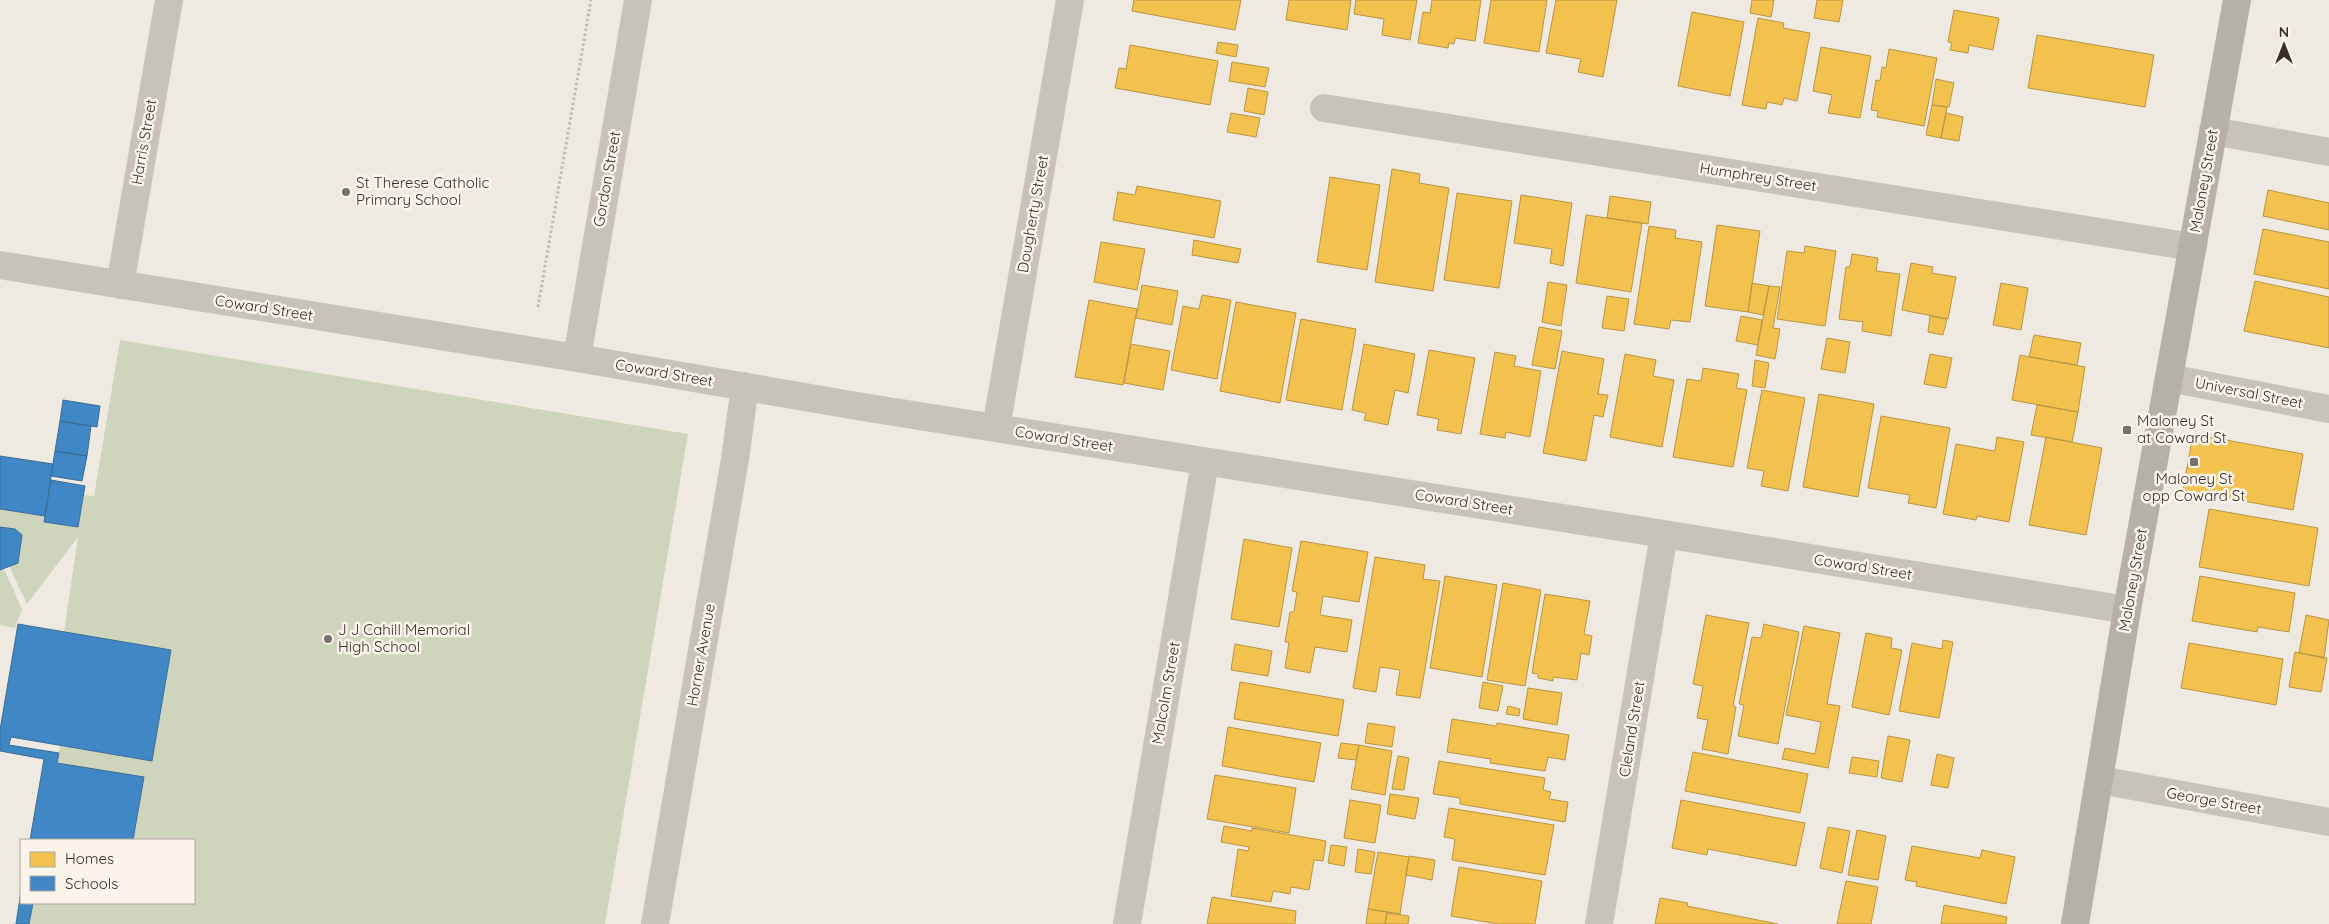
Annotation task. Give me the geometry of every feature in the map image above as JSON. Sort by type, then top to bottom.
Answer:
[{"type":"main road","name":"Maloney Street","points":[[2075,924],[2127,610],[2237,0]]},
{"type":"street","name":"Harris Street","points":[[120,284],[169,0]]},
{"type":"street","name":"Gordon Street","points":[[576,358],[638,0]]},
{"type":"street","name":"Dougherty Street","points":[[996,428],[1070,0]]},
{"type":"street","name":"Humphrey Street","points":[[1324,108],[2193,247]]},
{"type":"street","points":[[2213,131],[2329,152]]},
{"type":"street","name":"Coward Street","points":[[0,265],[1205,462],[1664,534],[2127,610]]},
{"type":"street","name":"Universal Street","points":[[2169,378],[2329,409]]},
{"type":"street","name":"Horner Avenue","points":[[655,924],[735,459],[745,386]]},
{"type":"street","name":"Malcolm Street","points":[[1128,924],[1205,462]]},
{"type":"street","name":"Cleland Street","points":[[1599,924],[1664,534]]},
{"type":"street","name":"George Street","points":[[2100,780],[2329,822]]},
{"type":"path","points":[[538,307],[591,0]]},
{"type":"green space","name":"J J Cahill Memorial High School","points":[[120,340],[688,434],[605,924],[29,924],[33,904],[195,904],[195,839],[133,839],[144,777],[57,763],[60,746],[152,761],[171,650],[64,632],[78,537],[27,604],[9,566],[18,563],[21,535],[15,529],[0,527],[0,509],[45,516],[44,522],[78,527],[84,495],[94,496]]},
{"type":"green space","points":[[4,569],[22,609],[15,628],[0,625],[0,570]]},
{"type":"building: Homes","points":[[1134,0],[1241,0],[1235,30],[1132,11]]},
{"type":"building: Homes","points":[[1289,0],[1351,0],[1347,30],[1286,20]]},
{"type":"building: Homes","points":[[1356,0],[1417,0],[1410,40],[1382,35],[1384,19],[1354,14]]},
{"type":"building: Homes","points":[[1432,0],[1481,0],[1475,41],[1455,38],[1454,44],[1449,43],[1448,48],[1418,43],[1423,12],[1430,13]]},
{"type":"building: Homes","points":[[1491,0],[1547,0],[1539,52],[1484,43]]},
{"type":"building: Homes","points":[[1556,0],[1617,0],[1603,77],[1578,72],[1581,59],[1546,53]]},
{"type":"building: Homes","points":[[1752,0],[1774,0],[1771,17],[1750,13]]},
{"type":"building: Homes","points":[[1817,0],[1843,0],[1839,22],[1814,18]]},
{"type":"building: Homes","points":[[1954,10],[1999,18],[1993,50],[1969,45],[1968,53],[1950,50],[1952,43],[1948,42]]},
{"type":"building: Homes","points":[[1692,12],[1744,22],[1730,96],[1678,86]]},
{"type":"building: Homes","points":[[1758,18],[1784,23],[1783,28],[1810,33],[1797,101],[1784,98],[1782,105],[1767,102],[1766,109],[1742,105]]},
{"type":"building: Homes","points":[[2037,35],[2154,55],[2145,107],[2028,88]]},
{"type":"building: Homes","points":[[1218,42],[1238,45],[1236,57],[1216,53]]},
{"type":"building: Homes","points":[[1130,45],[1218,61],[1210,105],[1115,88],[1119,68],[1126,69]]},
{"type":"building: Homes","points":[[1821,47],[1871,56],[1860,118],[1828,113],[1832,95],[1813,91]]},
{"type":"building: Homes","points":[[1889,49],[1937,58],[1924,126],[1877,117],[1878,111],[1871,110],[1876,80],[1880,81],[1882,67],[1886,68]]},
{"type":"building: Homes","points":[[1232,62],[1269,68],[1265,87],[1229,81]]},
{"type":"building: Homes","points":[[1936,79],[1954,83],[1949,107],[1932,105]]},
{"type":"building: Homes","points":[[1248,88],[1268,92],[1264,115],[1244,111]]},
{"type":"building: Homes","points":[[1932,105],[1947,107],[1941,138],[1926,135]]},
{"type":"building: Homes","points":[[1231,113],[1260,118],[1256,137],[1227,132]]},
{"type":"building: Homes","points":[[1946,113],[1963,117],[1959,141],[1941,138]]},
{"type":"building: Homes","points":[[1392,169],[1420,174],[1419,183],[1449,188],[1433,291],[1375,282]]},
{"type":"building: Homes","points":[[1330,177],[1380,185],[1367,270],[1317,262]]},
{"type":"building: Homes","points":[[1137,186],[1221,201],[1214,238],[1113,220],[1118,192],[1135,195]]},
{"type":"building: Homes","points":[[2268,190],[2329,203],[2329,230],[2263,216]]},
{"type":"building: Homes","points":[[1457,193],[1512,201],[1499,288],[1444,280]]},
{"type":"building: Homes","points":[[1521,195],[1572,203],[1563,266],[1550,263],[1552,249],[1514,243]]},
{"type":"building: Homes","points":[[1610,196],[1651,202],[1648,224],[1607,218]]},
{"type":"building: Homes","points":[[1586,215],[1642,223],[1631,292],[1576,283]]},
{"type":"building: Homes","points":[[1717,225],[1760,231],[1748,312],[1705,306]]},
{"type":"building: Homes","points":[[1649,226],[1676,230],[1675,238],[1702,242],[1690,322],[1671,320],[1669,329],[1634,324]]},
{"type":"building: Homes","points":[[2263,229],[2329,242],[2329,289],[2254,274]]},
{"type":"building: Homes","points":[[1194,240],[1241,249],[1238,263],[1192,255]]},
{"type":"building: Homes","points":[[1101,242],[1145,249],[1137,290],[1094,282]]},
{"type":"building: Homes","points":[[1805,246],[1836,251],[1825,326],[1777,319],[1787,251],[1804,253]]},
{"type":"building: Homes","points":[[1852,254],[1878,258],[1876,271],[1900,274],[1891,336],[1862,331],[1863,322],[1839,319],[1846,267],[1850,267]]},
{"type":"building: Homes","points":[[1911,263],[1933,267],[1932,273],[1956,277],[1948,319],[1902,310]]},
{"type":"building: Homes","points":[[2255,281],[2329,297],[2329,348],[2244,331]]},
{"type":"building: Homes","points":[[1548,282],[1567,285],[1561,326],[1542,322]]},
{"type":"building: Homes","points":[[1752,283],[1769,286],[1763,315],[1748,312]]},
{"type":"building: Homes","points":[[2001,283],[2028,288],[2021,330],[1993,325]]},
{"type":"building: Homes","points":[[1142,285],[1178,291],[1172,325],[1136,318]]},
{"type":"building: Homes","points":[[1769,286],[1780,287],[1773,328],[1780,329],[1775,359],[1756,355]]},
{"type":"building: Homes","points":[[1202,295],[1231,300],[1217,379],[1171,370],[1183,306],[1199,309]]},
{"type":"building: Homes","points":[[1607,296],[1629,299],[1624,331],[1602,328]]},
{"type":"building: Homes","points":[[1089,300],[1137,309],[1123,385],[1075,377]]},
{"type":"building: Homes","points":[[1236,302],[1296,313],[1280,403],[1220,391]]},
{"type":"building: Homes","points":[[1741,316],[1762,320],[1758,345],[1736,341]]},
{"type":"building: Homes","points":[[1930,316],[1947,319],[1943,335],[1928,332]]},
{"type":"building: Homes","points":[[1301,319],[1356,329],[1342,410],[1286,400]]},
{"type":"building: Homes","points":[[1539,327],[1562,331],[1555,369],[1532,365]]},
{"type":"building: Homes","points":[[2034,335],[2081,343],[2077,365],[2029,357]]},
{"type":"building: Homes","points":[[1827,338],[1850,342],[1845,373],[1821,369]]},
{"type":"building: Homes","points":[[1131,344],[1170,351],[1163,390],[1124,383]]},
{"type":"building: Homes","points":[[1364,344],[1415,354],[1408,393],[1395,390],[1388,425],[1364,420],[1366,413],[1352,410]]},
{"type":"building: Homes","points":[[1429,350],[1475,358],[1461,434],[1437,430],[1439,419],[1417,415]]},
{"type":"building: Homes","points":[[1562,351],[1604,359],[1598,394],[1608,395],[1603,417],[1594,415],[1586,461],[1543,453]]},
{"type":"building: Homes","points":[[1495,352],[1516,356],[1514,366],[1541,371],[1530,437],[1506,432],[1505,438],[1480,434]]},
{"type":"building: Homes","points":[[1625,354],[1656,360],[1653,376],[1674,380],[1662,447],[1610,437]]},
{"type":"building: Homes","points":[[1930,354],[1952,358],[1946,388],[1924,384]]},
{"type":"building: Homes","points":[[2020,355],[2085,367],[2078,412],[2012,400]]},
{"type":"building: Homes","points":[[1755,360],[1769,363],[1765,388],[1752,386]]},
{"type":"building: Homes","points":[[1703,368],[1739,374],[1736,388],[1747,390],[1733,467],[1673,457],[1687,379],[1701,381]]},
{"type":"building: Homes","points":[[1762,390],[1805,398],[1788,491],[1761,486],[1764,471],[1747,468]]},
{"type":"building: Homes","points":[[1819,394],[1874,404],[1858,497],[1803,487]]},
{"type":"building: Homes","points":[[2037,405],[2078,412],[2072,442],[2031,435]]},
{"type":"building: Homes","points":[[1881,416],[1950,428],[1936,508],[1908,503],[1910,495],[1868,488]]},
{"type":"building: Homes","points":[[2193,434],[2303,454],[2293,510],[2183,490]]},
{"type":"building: Homes","points":[[1997,437],[2024,442],[2009,522],[1977,516],[1976,520],[1943,514],[1956,444],[1995,451]]},
{"type":"building: Homes","points":[[2046,437],[2102,448],[2086,535],[2029,525]]},
{"type":"building: Homes","points":[[2209,509],[2318,528],[2309,586],[2199,567]]},
{"type":"building: Homes","points":[[1244,539],[1292,548],[1279,627],[1231,619]]},
{"type":"building: Homes","points":[[1301,541],[1368,552],[1359,602],[1323,596],[1320,615],[1352,620],[1347,652],[1315,647],[1310,673],[1285,668],[1289,642],[1285,642],[1290,612],[1294,612],[1297,592],[1292,591]]},
{"type":"building: Homes","points":[[1375,557],[1425,565],[1423,579],[1440,581],[1420,698],[1396,695],[1400,670],[1380,667],[1376,692],[1353,688]]},
{"type":"building: Homes","points":[[1445,576],[1497,585],[1482,677],[1430,668]]},
{"type":"building: Homes","points":[[2200,576],[2295,593],[2289,632],[2258,627],[2257,632],[2192,621]]},
{"type":"building: Homes","points":[[1503,583],[1541,590],[1525,686],[1487,680]]},
{"type":"building: Homes","points":[[1545,594],[1590,601],[1584,634],[1592,636],[1589,655],[1581,653],[1577,680],[1553,677],[1553,681],[1538,678],[1538,674],[1532,673]]},
{"type":"building: Homes","points":[[1706,615],[1749,623],[1733,706],[1736,707],[1728,754],[1702,749],[1708,720],[1697,718],[1703,686],[1693,684]]},
{"type":"building: Homes","points":[[2306,615],[2329,620],[2324,658],[2299,653]]},
{"type":"building: Homes","points":[[1764,624],[1799,632],[1778,744],[1738,736],[1744,705],[1739,704],[1752,637],[1761,638]]},
{"type":"building: Homes","points":[[1804,626],[1840,633],[1827,704],[1840,706],[1828,768],[1782,759],[1785,748],[1815,754],[1821,722],[1786,715]]},
{"type":"building: Homes","points":[[1866,633],[1892,638],[1891,648],[1902,650],[1889,715],[1852,707]]},
{"type":"building: Homes","points":[[1943,640],[1953,642],[1939,718],[1899,711],[1912,643],[1942,649]]},
{"type":"building: Homes","points":[[2189,643],[2283,659],[2276,705],[2181,688]]},
{"type":"building: Homes","points":[[1235,644],[1272,651],[1268,676],[1231,670]]},
{"type":"building: Homes","points":[[2295,652],[2327,658],[2321,692],[2289,687]]},
{"type":"building: Homes","points":[[1240,682],[1344,700],[1338,736],[1234,719]]},
{"type":"building: Homes","points":[[1483,682],[1503,686],[1498,711],[1479,708]]},
{"type":"building: Homes","points":[[1528,688],[1562,693],[1557,725],[1523,719]]},
{"type":"building: Homes","points":[[1508,706],[1520,709],[1519,716],[1506,714]]},
{"type":"building: Homes","points":[[1452,719],[1496,726],[1497,723],[1569,735],[1565,760],[1548,757],[1545,771],[1490,763],[1491,759],[1447,752]]},
{"type":"building: Homes","points":[[1368,723],[1395,727],[1392,747],[1365,743]]},
{"type":"building: Homes","points":[[1228,727],[1321,743],[1314,782],[1222,766]]},
{"type":"building: Homes","points":[[1888,736],[1910,740],[1902,782],[1881,778]]},
{"type":"building: Homes","points":[[1341,743],[1359,745],[1356,760],[1338,758]]},
{"type":"building: Homes","points":[[1359,745],[1392,751],[1385,795],[1351,789]]},
{"type":"building: Homes","points":[[1693,752],[1808,774],[1800,813],[1685,791]]},
{"type":"building: Homes","points":[[1937,754],[1954,758],[1948,788],[1931,785]]},
{"type":"building: Homes","points":[[1398,756],[1409,758],[1404,790],[1392,789]]},
{"type":"building: Homes","points":[[1852,757],[1879,761],[1877,777],[1849,773]]},
{"type":"building: Homes","points":[[1439,761],[1545,778],[1543,790],[1551,792],[1549,799],[1568,802],[1565,822],[1460,804],[1460,798],[1433,794]]},
{"type":"building: Homes","points":[[1215,775],[1296,788],[1289,833],[1207,819]]},
{"type":"building: Homes","points":[[1390,794],[1419,798],[1415,819],[1387,814]]},
{"type":"building: Homes","points":[[1350,800],[1381,805],[1375,843],[1344,838]]},
{"type":"building: Homes","points":[[1681,800],[1805,823],[1796,866],[1708,849],[1707,855],[1672,848]]},
{"type":"building: Homes","points":[[1449,808],[1554,825],[1545,875],[1452,860],[1455,839],[1444,837]]},
{"type":"building: Homes","points":[[1224,826],[1252,831],[1252,828],[1326,841],[1323,861],[1314,860],[1309,890],[1291,887],[1290,894],[1273,891],[1271,902],[1231,896],[1238,849],[1248,851],[1249,847],[1221,842]]},
{"type":"building: Homes","points":[[1828,827],[1850,831],[1842,873],[1820,868]]},
{"type":"building: Homes","points":[[1857,830],[1886,836],[1878,880],[1848,875]]},
{"type":"building: Homes","points":[[1331,845],[1347,847],[1344,866],[1328,863]]},
{"type":"building: Homes","points":[[1912,846],[1980,858],[1982,850],[2015,857],[2006,904],[1916,886],[1917,882],[1905,880]]},
{"type":"building: Homes","points":[[1358,849],[1375,852],[1371,874],[1355,872]]},
{"type":"building: Homes","points":[[1378,852],[1409,857],[1400,914],[1368,909]]},
{"type":"building: Homes","points":[[1409,856],[1435,860],[1432,880],[1406,875]]},
{"type":"building: Homes","points":[[1459,867],[1542,881],[1535,924],[1498,924],[1451,916]]},
{"type":"building: Homes","points":[[1846,881],[1878,887],[1871,924],[1837,924]]},
{"type":"building: Homes","points":[[1212,897],[1296,911],[1295,924],[1207,924]]},
{"type":"building: Homes","points":[[1660,898],[1688,903],[1687,906],[1778,924],[1655,924]]},
{"type":"building: Homes","points":[[1944,905],[2007,917],[2006,924],[1941,924]]},
{"type":"building: Homes","points":[[1368,909],[1387,912],[1385,924],[1366,924]]},
{"type":"building: Homes","points":[[1387,913],[1409,916],[1408,924],[1385,924]]},
{"type":"building: Schools","points":[[63,400],[100,406],[97,427],[60,421]]},
{"type":"building: Schools","points":[[60,421],[91,426],[87,456],[55,451]]},
{"type":"building: Schools","points":[[55,451],[87,456],[82,481],[51,476]]},
{"type":"building: Schools","points":[[0,456],[53,464],[45,516],[0,509]]},
{"type":"building: Schools","points":[[51,480],[85,486],[78,527],[44,522]]},
{"type":"building: Schools","points":[[0,527],[15,529],[22,535],[18,563],[0,570]]},
{"type":"building: Schools","points":[[18,624],[171,650],[152,761],[11,737],[9,745],[59,753],[57,763],[144,777],[133,839],[30,839],[44,759],[0,751],[0,730]]},
{"type":"building: Schools","points":[[20,898],[20,904],[33,904],[29,924],[16,924]]},
{"type":"place","name":"St Therese Catholic Primary School","points":[[346,192]]},
{"type":"place","name":"Maloney St at Coward St","points":[[2127,430]]},
{"type":"place","name":"Maloney St opp Coward St","points":[[2194,462]]},
{"type":"place","name":"J J Cahill Memorial High School","points":[[328,639]]}]
